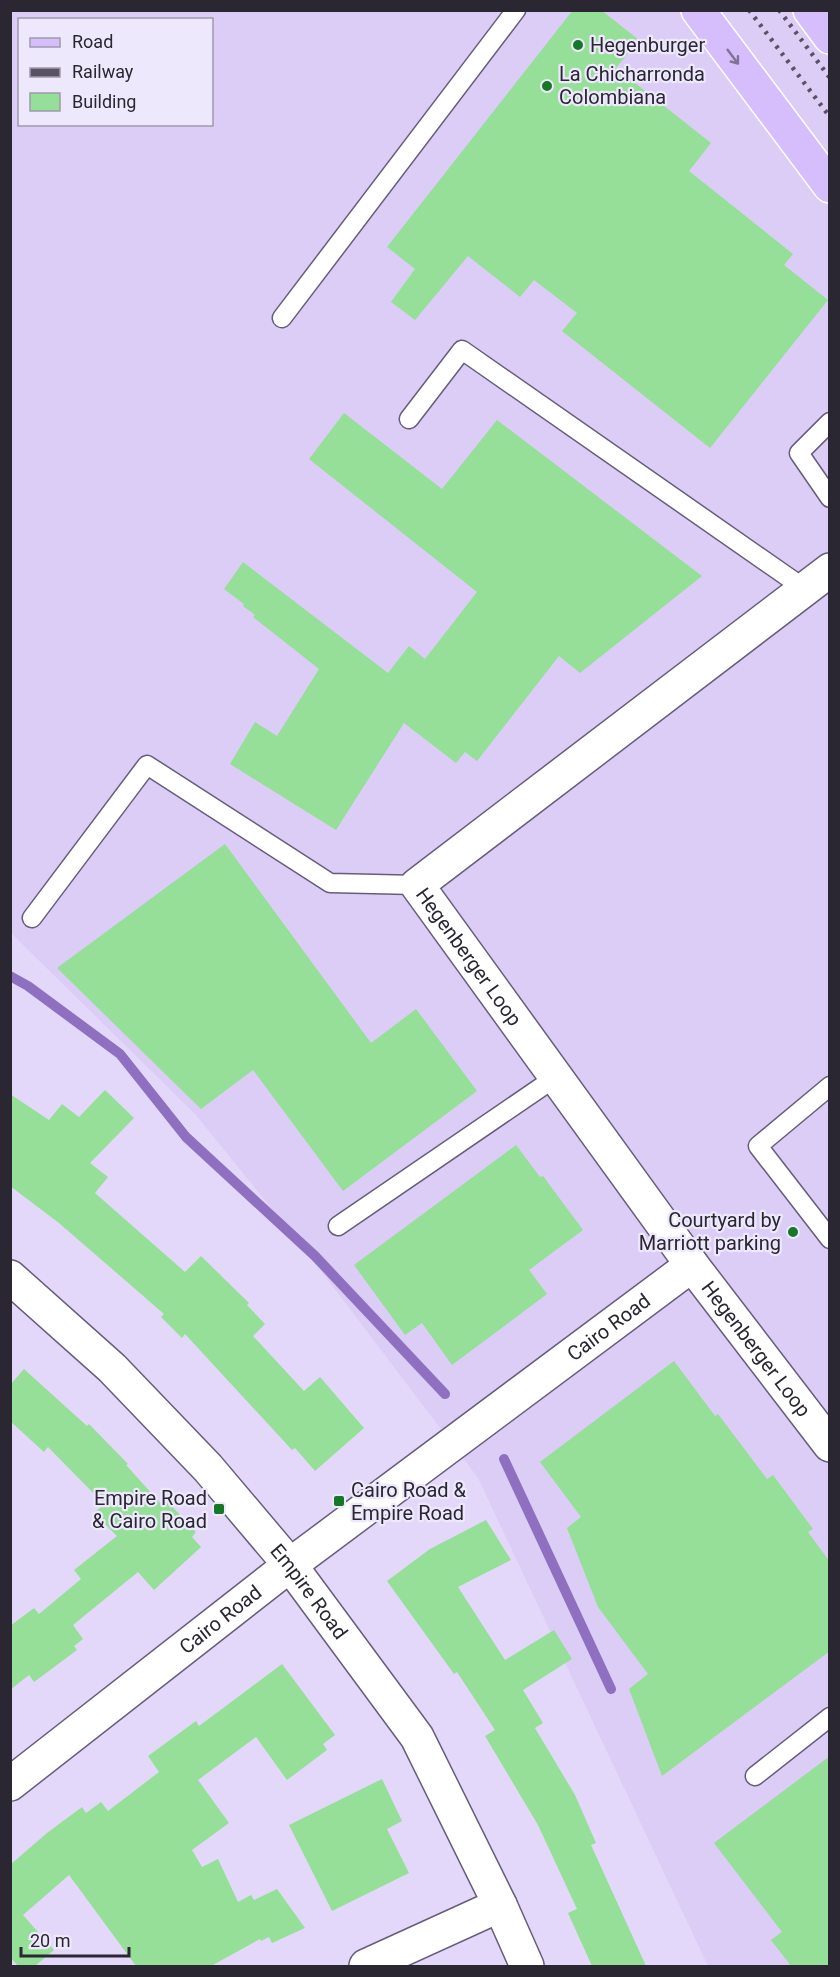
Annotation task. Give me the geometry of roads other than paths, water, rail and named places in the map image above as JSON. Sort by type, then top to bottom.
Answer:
[{"type":"main road","points":[[698,10],[830,186]]},
{"type":"main road","points":[[810,10],[830,37]]},
{"type":"street","name":"Hegenberger Loop","points":[[817,580],[417,885],[692,1265],[830,1445]]},
{"type":"street","name":"Cairo Road","points":[[10,1784],[290,1565],[692,1265]]},
{"type":"street","name":"Empire Road","points":[[11,1279],[112,1368],[208,1468],[290,1565],[417,1737],[500,1905],[527,1966]]},
{"type":"street","points":[[366,1966],[500,1905]]},
{"type":"lane","points":[[282,318],[516,10]]},
{"type":"lane","points":[[409,419],[462,350],[817,580]]},
{"type":"lane","points":[[830,422],[799,453],[830,498]]},
{"type":"lane","points":[[32,918],[147,765],[330,883],[417,885]]},
{"type":"lane","points":[[338,1226],[556,1077]]},
{"type":"lane","points":[[830,1086],[758,1146],[830,1239]]},
{"type":"lane","points":[[755,1776],[830,1717]]},
{"type":"waterway","points":[[10,976],[28,986],[120,1054],[186,1137],[315,1256],[445,1394]]},
{"type":"waterway","points":[[504,1459],[611,1689]]},
{"type":"railway","points":[[749,10],[830,117]]},
{"type":"railway","points":[[779,10],[830,78]]},
{"type":"place","name":"Hegenburger","points":[[578,45]]},
{"type":"place","name":"La Chicharronda Colombiana","points":[[547,86]]},
{"type":"place","name":"Courtyard by Marriott parking","points":[[793,1232]]},
{"type":"place","name":"Cairo Road & Empire Road","points":[[339,1501]]},
{"type":"place","name":"Empire Road & Cairo Road","points":[[219,1509]]}]
